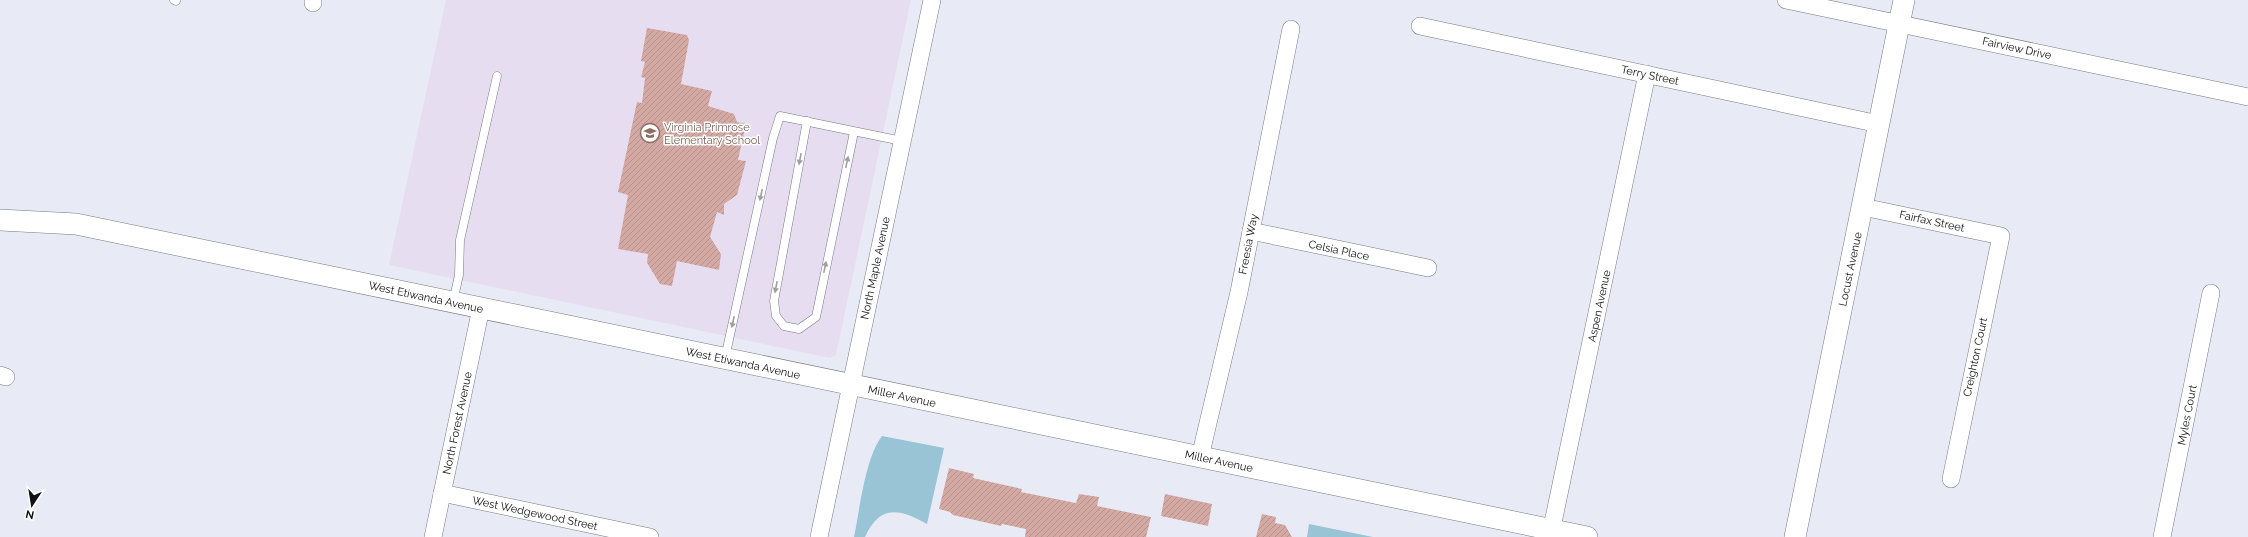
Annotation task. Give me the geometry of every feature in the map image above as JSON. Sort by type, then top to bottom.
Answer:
[{"type":"street","name":"North Maple Avenue","points":[[819,537],[932,0]]},
{"type":"street","name":"Fairview Drive","points":[[1786,0],[2248,97]]},
{"type":"street","name":"Locust Avenue","points":[[1795,537],[1904,0]]},
{"type":"street","name":"Terry Street","points":[[1420,26],[1880,124]]},
{"type":"street","name":"Freesia Way","points":[[1200,457],[1239,292],[1291,29]]},
{"type":"street","name":"Aspen Avenue","points":[[1551,534],[1647,74]]},
{"type":"street","name":"Fairfax Street","points":[[1863,207],[2001,236]]},
{"type":"street","name":"West Etiwanda Avenue","points":[[0,220],[76,224],[851,385]]},
{"type":"street","name":"Celsia Place","points":[[1251,231],[1428,268]]},
{"type":"street","name":"Creighton Court","points":[[1951,479],[2001,236]]},
{"type":"street","name":"Myles Court","points":[[2162,537],[2211,293]]},
{"type":"street","name":"North Forest Avenue","points":[[434,537],[481,308]]},
{"type":"street","name":"Miller Avenue","points":[[851,385],[1200,457],[1551,534],[1587,537]]},
{"type":"street","name":"West Wedgewood Street","points":[[442,493],[650,537]]},
{"type":"lane","points":[[452,302],[459,275],[460,240],[496,76]]},
{"type":"lane","points":[[725,359],[773,138],[780,116],[902,141]]},
{"type":"lane","points":[[807,121],[774,300],[776,316],[784,326],[799,329],[816,317],[854,132]]},
{"type":"shaded area","name":"Virginia Primrose Elementary School","points":[[446,0],[911,0],[836,355],[830,358],[389,265]]},
{"type":"water","points":[[882,436],[944,448],[927,524],[908,515],[892,512],[884,514],[877,519],[865,537],[854,537],[867,470],[871,457]]},
{"type":"water","points":[[1309,524],[1373,537],[1307,537]]},
{"type":"building","points":[[647,28],[687,35],[689,40],[681,84],[712,91],[708,106],[734,114],[737,122],[746,124],[738,160],[746,161],[737,195],[724,204],[724,215],[717,212],[710,237],[721,254],[719,270],[677,261],[672,286],[660,284],[647,263],[648,254],[618,249],[628,195],[618,192],[637,102],[642,103],[645,78],[641,77],[645,62],[641,61]]},
{"type":"building","points":[[949,468],[974,474],[973,478],[1022,489],[1021,492],[1076,503],[1079,494],[1099,497],[1097,506],[1151,517],[1146,537],[1025,537],[1026,529],[1002,524],[1001,526],[953,515],[950,512],[939,509]]},
{"type":"building","points":[[1165,494],[1212,504],[1208,526],[1161,516]]},
{"type":"building","points":[[1262,514],[1276,517],[1275,523],[1285,525],[1292,537],[1256,537]]},
{"type":"place","name":"Virginia Primrose Elementary School","points":[[650,133]]}]
